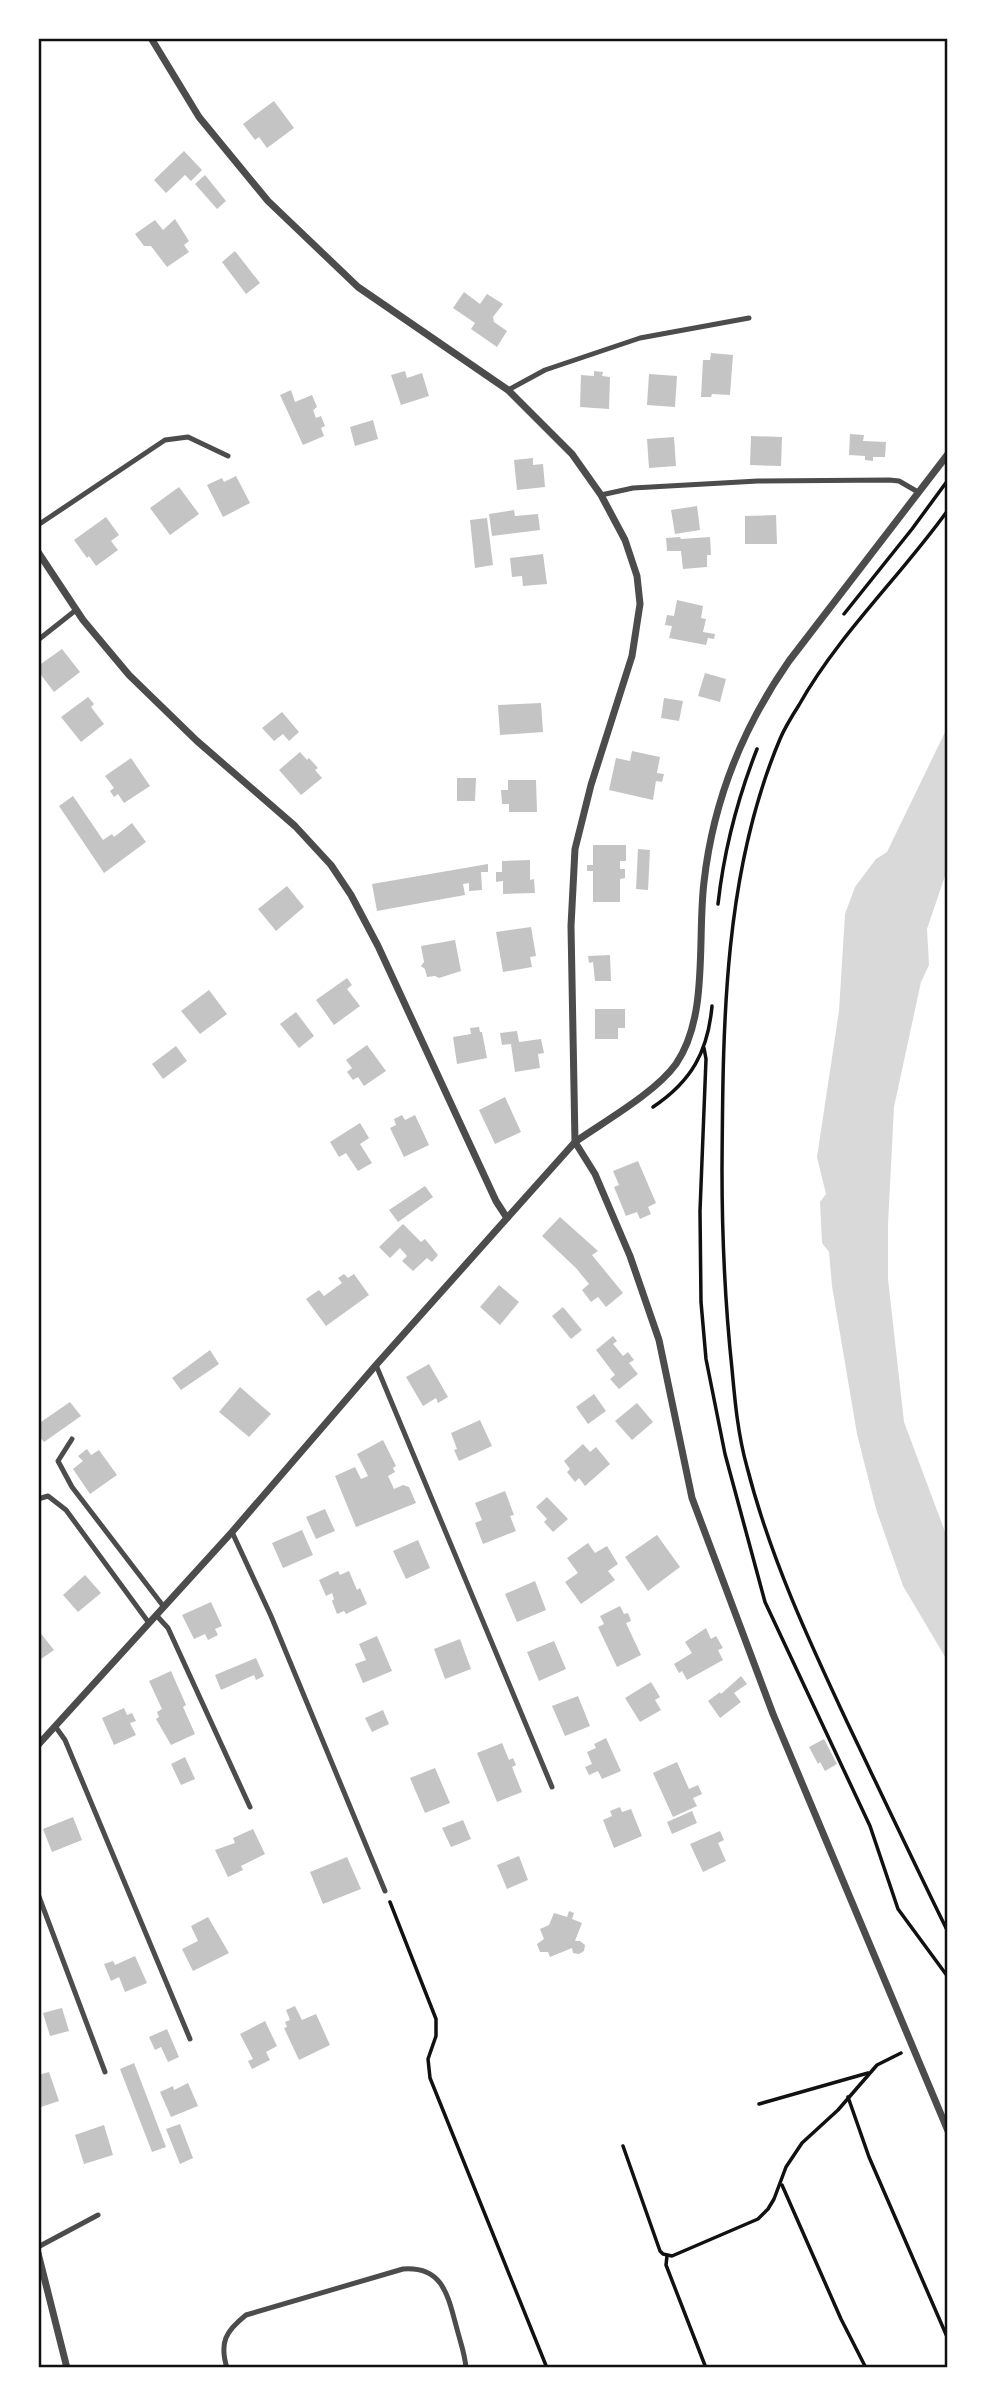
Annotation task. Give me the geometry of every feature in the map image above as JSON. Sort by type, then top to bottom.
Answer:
[{"type":"street","points":[[151,38],[199,117],[268,201],[358,287],[508,390],[572,454],[601,495],[625,540],[637,576],[640,604],[632,656],[591,785],[575,849],[570,926],[575,1142],[595,1174],[630,1256],[659,1340],[692,1499],[701,1524],[773,1714],[947,2130]]},
{"type":"street","points":[[40,1740],[232,1532],[376,1364],[575,1142],[662,1079],[674,1066],[691,1034],[707,857],[723,791],[739,748],[762,701],[783,669],[947,454]]},
{"type":"street","points":[[38,552],[76,610],[129,675],[197,741],[295,826],[331,865],[351,895],[378,946],[496,1201],[507,1218]]},
{"type":"street","points":[[38,2253],[67,2368]]},
{"type":"lane","points":[[508,390],[545,370],[640,338],[749,318]]},
{"type":"lane","points":[[38,524],[165,440],[188,437],[228,456]]},
{"type":"lane","points":[[601,495],[633,488],[758,481],[889,480],[899,481],[918,492]]},
{"type":"lane","points":[[38,639],[76,610]]},
{"type":"lane","points":[[376,1364],[552,1787]]},
{"type":"lane","points":[[72,1439],[58,1461],[72,1487],[164,1607]]},
{"type":"lane","points":[[38,1499],[48,1496],[66,1510],[149,1623]]},
{"type":"lane","points":[[232,1532],[271,1616],[386,1891]]},
{"type":"lane","points":[[156,1615],[168,1628],[250,1807]]},
{"type":"lane","points":[[55,1726],[65,1740],[190,2039]]},
{"type":"lane","points":[[38,1894],[104,2072]]},
{"type":"lane","points":[[38,2247],[98,2215]]},
{"type":"lane","points":[[227,2368],[222,2348],[224,2340],[236,2323],[246,2315],[413,2268],[432,2275],[446,2291],[466,2368]]},
{"type":"path","points":[[838,622],[947,480]]},
{"type":"path","points":[[947,510],[929,537],[897,571],[831,654],[781,736],[766,777],[740,876],[731,934],[723,1070],[722,1192],[727,1326],[736,1408],[746,1465],[761,1516],[784,1583],[832,1691],[947,1932]]},
{"type":"path","points":[[717,909],[726,843],[733,815],[761,738]]},
{"type":"path","points":[[646,1112],[680,1085],[694,1067],[710,1032],[712,1004]]},
{"type":"path","points":[[704,1048],[706,1059],[700,1211],[701,1302],[706,1359],[724,1454],[765,1602],[870,1826],[898,1909],[947,1977]]},
{"type":"path","points":[[386,1891],[436,2019],[436,2036],[428,2059],[430,2078],[547,2368]]},
{"type":"path","points":[[623,2146],[660,2251],[672,2256],[758,2219],[768,2209],[792,2156],[802,2143],[877,2065],[912,2047]]},
{"type":"path","points":[[759,2104],[870,2073]]},
{"type":"path","points":[[848,2097],[869,2157],[947,2339]]},
{"type":"path","points":[[781,2183],[841,2319],[866,2368]]},
{"type":"path","points":[[667,2256],[666,2265],[706,2368]]},
{"type":"shaded area","points":[[947,728],[947,870],[927,929],[929,965],[921,982],[894,1107],[888,1279],[904,1422],[947,1537],[947,1660],[903,1586],[876,1509],[857,1434],[832,1286],[829,1252],[822,1243],[820,1202],[826,1194],[817,1157],[839,1011],[845,914],[855,887],[876,859],[887,852]]},
{"type":"building","points":[[274,101],[294,128],[267,148],[259,137],[255,140],[243,124]]},
{"type":"building","points":[[184,151],[202,170],[191,181],[185,175],[166,193],[154,180]]},
{"type":"building","points":[[205,175],[226,201],[217,209],[195,184]]},
{"type":"building","points":[[175,219],[189,241],[184,245],[189,252],[167,267],[151,246],[144,246],[135,234],[155,220],[163,230]]},
{"type":"building","points":[[235,251],[260,283],[246,294],[222,262]]},
{"type":"building","points":[[464,292],[480,304],[487,294],[503,304],[493,317],[494,322],[507,331],[497,347],[471,329],[475,323],[453,308]]},
{"type":"building","points":[[711,353],[733,355],[730,395],[712,394],[711,397],[701,397],[703,360],[710,360]]},
{"type":"building","points":[[405,371],[407,378],[422,373],[429,396],[401,405],[391,375]]},
{"type":"building","points":[[594,371],[603,372],[602,376],[610,377],[609,409],[580,407],[581,375],[594,376]]},
{"type":"building","points":[[649,374],[677,376],[675,407],[647,405]]},
{"type":"building","points":[[291,390],[295,402],[312,395],[317,407],[313,410],[316,418],[321,416],[325,426],[321,428],[324,436],[303,445],[280,395]]},
{"type":"building","points":[[373,420],[378,439],[355,446],[350,427]]},
{"type":"building","points":[[850,434],[864,435],[863,441],[886,442],[885,457],[873,457],[873,461],[865,460],[865,456],[849,455]]},
{"type":"building","points":[[751,436],[782,437],[781,466],[750,465]]},
{"type":"building","points":[[674,437],[676,466],[649,468],[647,439]]},
{"type":"building","points":[[533,458],[533,465],[543,464],[545,487],[517,490],[514,460]]},
{"type":"building","points":[[236,476],[250,503],[223,517],[207,485],[222,478],[224,482]]},
{"type":"building","points":[[179,487],[199,514],[170,535],[150,508]]},
{"type":"building","points":[[697,506],[700,530],[675,534],[671,510]]},
{"type":"building","points":[[514,510],[515,516],[538,514],[540,530],[492,536],[489,514]]},
{"type":"building","points":[[776,515],[777,544],[745,544],[745,516]]},
{"type":"building","points":[[106,517],[119,535],[111,541],[118,550],[96,566],[74,540]]},
{"type":"building","points":[[487,518],[493,565],[475,568],[470,520]]},
{"type":"building","points":[[710,537],[711,555],[707,555],[707,567],[683,569],[681,551],[667,551],[666,538]]},
{"type":"building","points":[[543,554],[547,584],[523,586],[522,576],[512,577],[510,558]]},
{"type":"building","points":[[677,600],[703,606],[701,618],[706,619],[703,632],[715,634],[714,639],[708,638],[706,645],[669,638],[672,626],[665,625],[667,615],[674,616]]},
{"type":"building","points":[[62,649],[80,672],[54,692],[38,671],[38,666]]},
{"type":"building","points":[[705,673],[726,679],[720,702],[698,696]]},
{"type":"building","points":[[88,697],[94,704],[91,707],[104,724],[81,742],[61,717]]},
{"type":"building","points":[[664,698],[683,701],[679,721],[661,718]]},
{"type":"building","points":[[541,703],[543,732],[500,735],[498,705]]},
{"type":"building","points":[[282,712],[299,732],[289,741],[283,734],[274,741],[262,728]]},
{"type":"building","points":[[632,751],[660,757],[657,773],[664,774],[662,782],[656,781],[653,800],[609,790],[616,758],[630,761]]},
{"type":"building","points":[[300,752],[318,768],[315,770],[322,778],[301,795],[279,770]]},
{"type":"building","points":[[131,758],[150,786],[124,803],[118,794],[114,797],[110,791],[114,788],[105,776]]},
{"type":"building","points":[[457,778],[476,778],[475,801],[457,801]]},
{"type":"building","points":[[508,780],[536,780],[537,812],[509,812],[509,804],[502,804],[501,790],[508,790]]},
{"type":"building","points":[[73,796],[103,840],[112,834],[114,837],[132,823],[146,842],[104,873],[59,806]]},
{"type":"building","points":[[593,845],[626,845],[626,861],[620,861],[620,869],[625,869],[625,878],[620,879],[620,902],[593,902],[593,871],[587,871],[587,865],[593,865]]},
{"type":"building","points":[[638,849],[650,850],[648,890],[636,889]]},
{"type":"building","points":[[530,860],[530,880],[534,879],[535,893],[503,894],[503,881],[496,882],[496,872],[502,872],[502,861]]},
{"type":"building","points":[[488,864],[488,872],[481,872],[482,890],[469,891],[469,883],[463,884],[465,895],[377,911],[372,884]]},
{"type":"building","points":[[287,886],[304,907],[276,931],[258,909]]},
{"type":"building","points":[[531,927],[536,956],[530,957],[532,967],[503,972],[496,932]]},
{"type":"building","points":[[455,940],[461,971],[439,978],[427,977],[421,966],[424,962],[421,946]]},
{"type":"building","points":[[610,955],[611,981],[595,981],[593,962],[589,963],[588,956]]},
{"type":"building","points":[[347,978],[352,985],[347,989],[360,1006],[334,1025],[316,1000]]},
{"type":"building","points":[[209,990],[227,1014],[200,1034],[181,1011]]},
{"type":"building","points":[[595,1009],[625,1009],[625,1028],[618,1028],[618,1039],[595,1039]]},
{"type":"building","points":[[296,1012],[314,1036],[299,1048],[280,1024]]},
{"type":"building","points":[[479,1027],[487,1058],[457,1064],[453,1037],[471,1034],[470,1028]]},
{"type":"building","points":[[517,1031],[519,1042],[541,1039],[544,1053],[538,1054],[540,1068],[515,1072],[511,1044],[502,1045],[500,1033]]},
{"type":"building","points":[[367,1045],[386,1071],[364,1086],[358,1077],[353,1080],[347,1072],[352,1068],[346,1060]]},
{"type":"building","points":[[176,1046],[187,1061],[163,1079],[152,1064]]},
{"type":"building","points":[[505,1097],[521,1132],[495,1144],[479,1110]]},
{"type":"building","points":[[402,1115],[405,1120],[415,1115],[429,1145],[404,1157],[390,1128],[396,1125],[394,1119]]},
{"type":"building","points":[[360,1123],[369,1138],[360,1144],[372,1163],[358,1171],[346,1153],[339,1157],[330,1142]]},
{"type":"building","points":[[638,1161],[656,1203],[648,1207],[651,1214],[640,1219],[637,1212],[626,1216],[614,1187],[619,1185],[613,1171]]},
{"type":"building","points":[[425,1186],[433,1197],[398,1222],[389,1210]]},
{"type":"building","points":[[560,1217],[598,1251],[592,1255],[623,1293],[606,1307],[598,1297],[591,1302],[582,1290],[589,1284],[542,1236]]},
{"type":"building","points":[[403,1224],[421,1242],[425,1239],[438,1255],[432,1262],[427,1258],[413,1271],[402,1261],[407,1256],[400,1248],[390,1258],[379,1247]]},
{"type":"building","points":[[344,1274],[348,1278],[354,1274],[369,1295],[326,1326],[306,1299],[319,1290],[324,1296],[342,1283],[338,1278]]},
{"type":"building","points":[[499,1285],[519,1302],[500,1325],[480,1307]]},
{"type":"building","points":[[563,1307],[582,1330],[571,1339],[552,1316]]},
{"type":"building","points":[[613,1336],[617,1341],[613,1344],[623,1356],[628,1352],[634,1360],[629,1363],[638,1374],[619,1389],[610,1379],[615,1375],[596,1350]]},
{"type":"building","points":[[210,1350],[219,1364],[181,1390],[172,1378]]},
{"type":"building","points":[[429,1364],[448,1397],[438,1403],[436,1398],[423,1406],[406,1377]]},
{"type":"building","points":[[240,1387],[271,1414],[249,1437],[219,1412]]},
{"type":"building","points":[[594,1394],[606,1411],[588,1424],[576,1407]]},
{"type":"building","points":[[70,1402],[81,1416],[44,1442],[38,1435],[38,1424]]},
{"type":"building","points":[[637,1403],[653,1422],[632,1440],[615,1421]]},
{"type":"building","points":[[480,1420],[492,1446],[459,1461],[451,1433]]},
{"type":"building","points":[[383,1440],[396,1466],[393,1468],[395,1472],[388,1476],[394,1489],[403,1485],[409,1487],[416,1503],[356,1527],[335,1476],[355,1467],[361,1479],[368,1476],[357,1454]]},
{"type":"building","points":[[583,1444],[590,1452],[596,1447],[610,1464],[585,1486],[579,1478],[575,1482],[567,1472],[570,1469],[564,1461]]},
{"type":"building","points":[[87,1449],[91,1455],[99,1450],[117,1475],[90,1494],[73,1469],[83,1461],[78,1456]]},
{"type":"building","points":[[505,1491],[514,1515],[510,1516],[516,1531],[483,1544],[475,1523],[482,1520],[475,1503]]},
{"type":"building","points":[[547,1497],[568,1519],[553,1532],[544,1522],[547,1519],[536,1507]]},
{"type":"building","points":[[325,1509],[335,1531],[316,1539],[306,1517]]},
{"type":"building","points":[[302,1530],[313,1555],[283,1568],[272,1543]]},
{"type":"building","points":[[657,1535],[680,1567],[648,1591],[625,1557]]},
{"type":"building","points":[[418,1540],[430,1568],[406,1579],[393,1551]]},
{"type":"building","points":[[588,1543],[595,1553],[607,1546],[618,1564],[608,1571],[615,1580],[581,1604],[565,1582],[578,1573],[567,1558]]},
{"type":"building","points":[[338,1571],[340,1575],[349,1571],[367,1604],[346,1614],[344,1611],[337,1614],[332,1593],[326,1596],[319,1580]]},
{"type":"building","points":[[85,1575],[101,1593],[78,1612],[63,1595]]},
{"type":"building","points":[[535,1581],[546,1610],[517,1622],[505,1594]]},
{"type":"building","points":[[211,1602],[222,1626],[215,1629],[218,1635],[208,1640],[205,1634],[194,1639],[182,1615]]},
{"type":"building","points":[[620,1606],[624,1614],[628,1613],[631,1621],[626,1623],[641,1655],[617,1667],[598,1627],[604,1624],[600,1616]]},
{"type":"building","points":[[706,1628],[711,1639],[716,1636],[723,1648],[718,1650],[723,1660],[687,1680],[674,1664],[692,1653],[685,1642]]},
{"type":"building","points":[[38,1630],[54,1650],[38,1661]]},
{"type":"building","points":[[377,1636],[392,1671],[363,1683],[355,1664],[366,1660],[359,1644]]},
{"type":"building","points":[[460,1639],[471,1669],[445,1679],[434,1649]]},
{"type":"building","points":[[554,1641],[566,1669],[539,1681],[527,1652]]},
{"type":"building","points":[[256,1658],[264,1676],[256,1680],[254,1675],[221,1690],[215,1675]]},
{"type":"building","points":[[171,1671],[195,1734],[171,1745],[156,1719],[159,1717],[157,1712],[162,1709],[149,1681]]},
{"type":"building","points":[[741,1676],[747,1684],[734,1693],[741,1702],[720,1718],[708,1701],[720,1692],[721,1694]]},
{"type":"building","points":[[651,1682],[660,1697],[655,1700],[661,1710],[640,1722],[625,1698]]},
{"type":"building","points":[[578,1696],[590,1726],[565,1736],[552,1706]]},
{"type":"building","points":[[124,1708],[127,1715],[132,1713],[136,1721],[130,1723],[136,1735],[114,1745],[102,1718]]},
{"type":"building","points":[[383,1710],[389,1724],[372,1732],[365,1718]]},
{"type":"building","points":[[606,1738],[621,1771],[602,1779],[598,1771],[589,1775],[585,1767],[592,1764],[587,1752],[596,1748],[594,1744]]},
{"type":"building","points":[[824,1739],[837,1764],[825,1771],[809,1747]]},
{"type":"building","points":[[502,1743],[509,1760],[513,1758],[516,1765],[512,1767],[522,1792],[497,1802],[477,1753]]},
{"type":"building","points":[[185,1757],[195,1779],[181,1785],[171,1764]]},
{"type":"building","points":[[677,1762],[689,1789],[698,1785],[702,1794],[693,1798],[697,1806],[673,1817],[653,1773]]},
{"type":"building","points":[[435,1768],[450,1803],[425,1813],[410,1778]]},
{"type":"building","points":[[620,1807],[622,1812],[631,1809],[642,1836],[614,1848],[603,1820],[612,1816],[610,1811]]},
{"type":"building","points":[[692,1811],[697,1823],[672,1834],[667,1822]]},
{"type":"building","points":[[73,1817],[82,1840],[52,1852],[43,1829]]},
{"type":"building","points":[[463,1820],[471,1839],[451,1847],[442,1828]]},
{"type":"building","points":[[253,1829],[265,1854],[241,1866],[243,1870],[228,1877],[215,1850],[235,1843],[233,1838]]},
{"type":"building","points":[[720,1831],[724,1840],[718,1843],[726,1861],[703,1872],[690,1844]]},
{"type":"building","points":[[519,1856],[528,1880],[507,1889],[497,1865]]},
{"type":"building","points":[[347,1857],[361,1889],[323,1904],[310,1872]]},
{"type":"building","points":[[569,1911],[574,1913],[572,1919],[582,1923],[575,1941],[585,1945],[584,1951],[573,1953],[572,1948],[550,1957],[548,1952],[540,1952],[537,1944],[544,1939],[540,1929],[549,1925],[554,1913],[567,1917]]},
{"type":"building","points":[[208,1917],[229,1953],[193,1971],[182,1949],[198,1941],[191,1926]]},
{"type":"building","points":[[135,1956],[147,1983],[125,1992],[119,1977],[111,1981],[104,1964],[113,1961],[115,1965]]},
{"type":"building","points":[[295,2006],[302,2020],[316,2014],[330,2045],[299,2060],[284,2028],[287,2027],[285,2022],[290,2020],[286,2010]]},
{"type":"building","points":[[62,2008],[69,2031],[50,2036],[43,2013]]},
{"type":"building","points":[[265,2021],[277,2046],[266,2052],[270,2060],[252,2069],[248,2061],[253,2059],[240,2034]]},
{"type":"building","points":[[167,2029],[179,2057],[168,2062],[161,2047],[155,2050],[149,2037]]},
{"type":"building","points":[[134,2063],[166,2147],[152,2152],[120,2069]]},
{"type":"building","points":[[49,2072],[59,2101],[38,2108],[38,2075]]},
{"type":"building","points":[[188,2083],[198,2106],[171,2117],[160,2092],[173,2086],[174,2090]]},
{"type":"building","points":[[180,2124],[193,2158],[180,2164],[166,2129]]},
{"type":"building","points":[[104,2125],[113,2155],[84,2164],[75,2135]]}]
